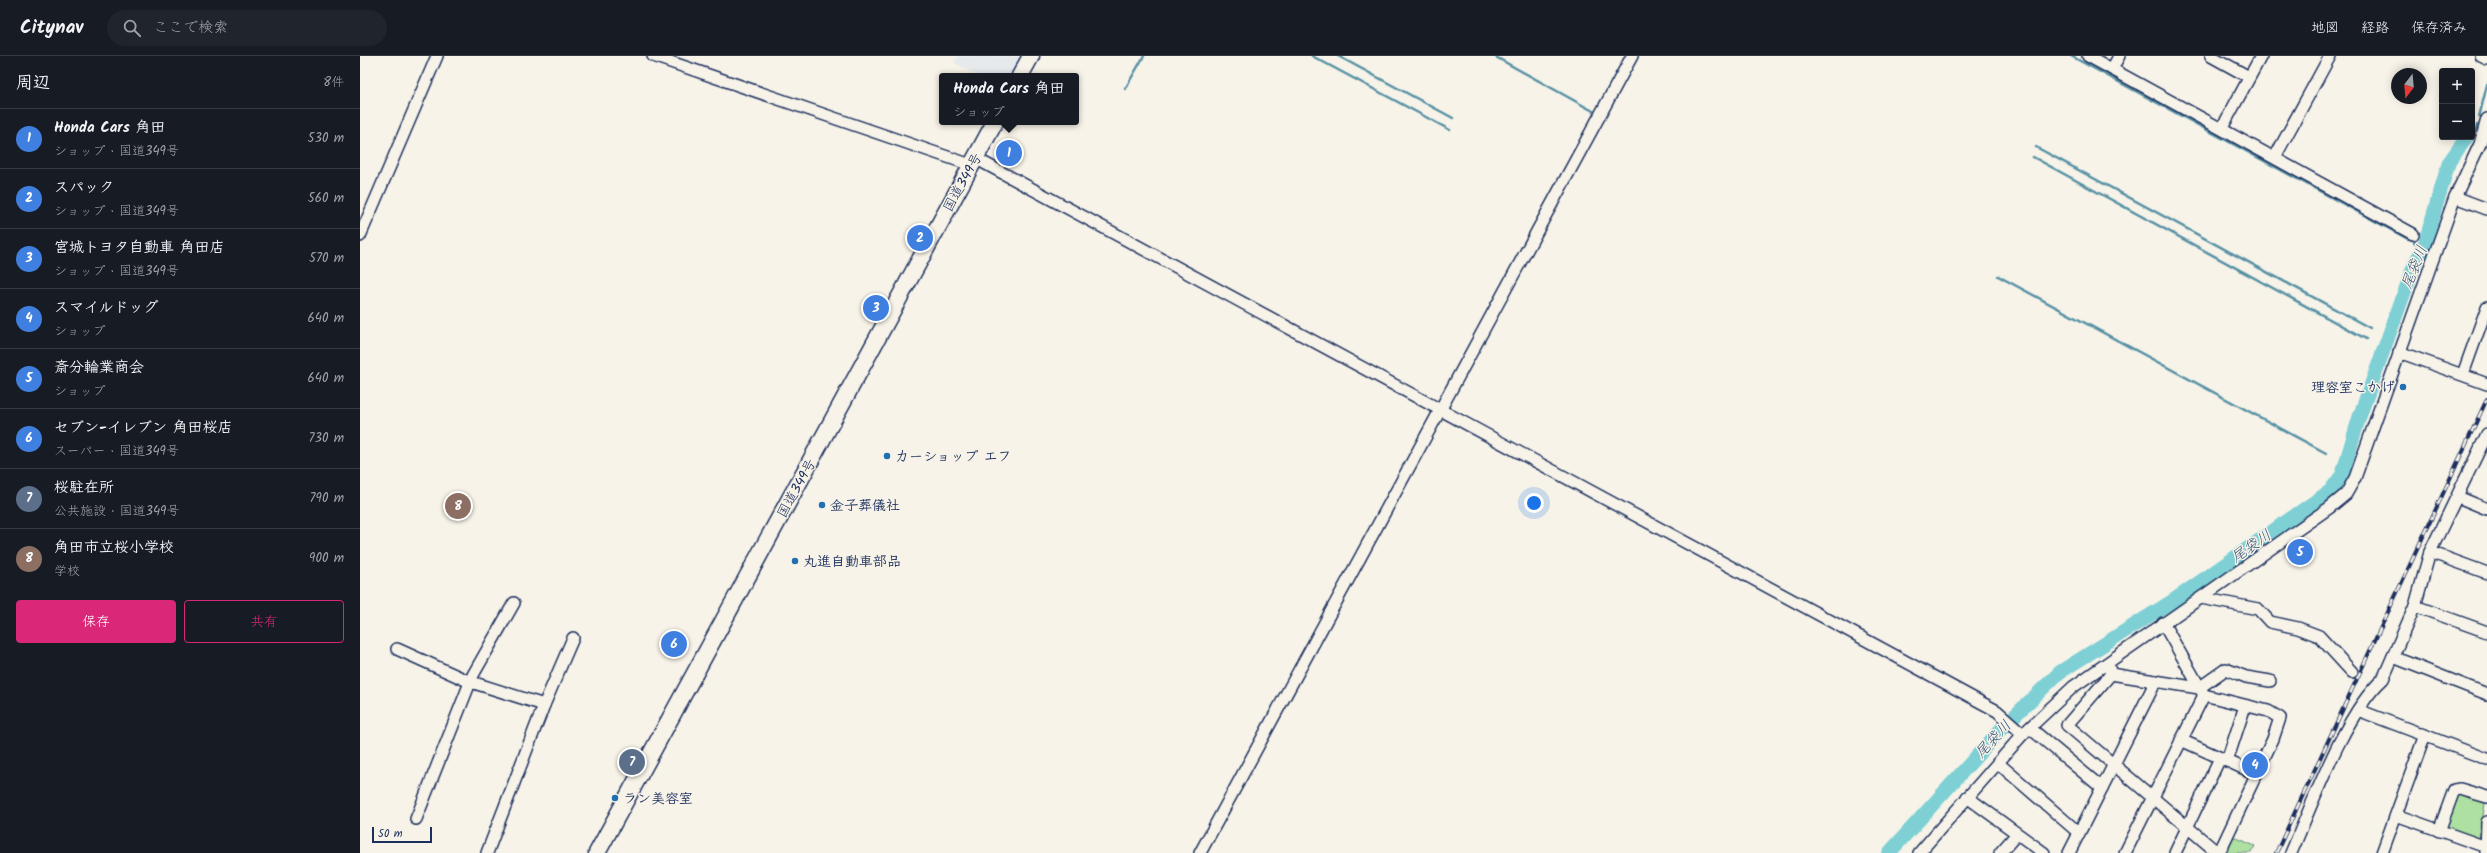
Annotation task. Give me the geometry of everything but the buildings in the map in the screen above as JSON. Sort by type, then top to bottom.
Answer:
[{"type":"highway","points":[[1022,73],[1031,56]]},
{"type":"highway","name":"国道349号","points":[[597,853],[993,125]]},
{"type":"street","points":[[360,236],[437,56]]},
{"type":"street","points":[[653,56],[973,162],[1441,410],[2002,716],[2102,788]]},
{"type":"street","points":[[1200,853],[1632,56]]},
{"type":"street","points":[[2088,56],[2275,156],[2413,234]]},
{"type":"street","points":[[2112,69],[2119,56]]},
{"type":"street","points":[[2211,56],[2249,77]]},
{"type":"street","points":[[2222,128],[2261,56]]},
{"type":"street","points":[[2275,156],[2330,56]]},
{"type":"street","points":[[2481,56],[2487,60]]},
{"type":"street","points":[[1919,853],[1998,763],[2023,731],[2073,687],[2106,662],[2201,598],[2329,508],[2346,494],[2355,478],[2455,197],[2483,142],[2486,120]]},
{"type":"street","points":[[2455,197],[2487,209]]},
{"type":"street","points":[[2463,374],[2487,307]]},
{"type":"street","points":[[2399,352],[2487,384]]},
{"type":"street","points":[[2291,853],[2334,757],[2358,710],[2374,687],[2383,679],[2415,606],[2430,552],[2458,497],[2487,434]]},
{"type":"street","points":[[2458,497],[2487,509]]},
{"type":"street","points":[[2430,552],[2487,573]]},
{"type":"street","points":[[2201,598],[2258,609],[2270,622],[2298,628],[2319,636],[2352,672]]},
{"type":"street","points":[[416,819],[471,682],[514,603]]},
{"type":"street","points":[[2415,606],[2487,632]]},
{"type":"street","points":[[2163,623],[2202,691]]},
{"type":"street","points":[[487,853],[544,705],[573,638]]},
{"type":"street","points":[[397,649],[471,682],[544,705]]},
{"type":"street","points":[[2393,657],[2487,694]]},
{"type":"street","points":[[2106,662],[2111,674]]},
{"type":"street","points":[[2125,853],[2181,740],[2202,691],[2226,669],[2246,677],[2270,681]]},
{"type":"street","points":[[2111,674],[2156,681],[2202,691],[2245,706],[2268,711],[2280,718],[2219,853],[2067,725],[2111,674]]},
{"type":"street","points":[[2070,853],[2156,681]]},
{"type":"street","points":[[2175,853],[2223,760],[2245,706]]},
{"type":"street","points":[[2358,710],[2487,759]]},
{"type":"street","points":[[2382,853],[2425,735]]},
{"type":"street","points":[[2181,740],[2256,774]]},
{"type":"street","points":[[1998,763],[2080,833]]},
{"type":"street","points":[[2439,831],[2454,790],[2460,789],[2487,797]]},
{"type":"street","points":[[1968,797],[2016,835],[2042,853]]},
{"type":"street","points":[[2396,815],[2486,850],[2487,822]]},
{"type":"street","points":[[2000,853],[2016,835]]},
{"type":"shaded area","points":[[958,56],[1021,56],[1012,73],[972,73],[954,63]]},
{"type":"green space","points":[[2455,793],[2483,799],[2485,804],[2479,839],[2448,828],[2445,823]]},
{"type":"green space","points":[[2230,835],[2255,846],[2251,853],[2222,853]]},
{"type":"waterway","points":[[1125,89],[1144,56]]},
{"type":"waterway","points":[[1312,56],[1450,130]]},
{"type":"waterway","points":[[1338,56],[1453,118]]},
{"type":"waterway","points":[[1494,56],[1593,111]]},
{"type":"waterway","points":[[2071,56],[2408,239]]},
{"type":"waterway","points":[[2479,117],[2487,85]]},
{"type":"waterway","name":"尾袋川","points":[[2475,132],[2477,125]]},
{"type":"waterway","name":"尾袋川","points":[[1889,853],[2004,726],[2060,672],[2171,602],[2330,491],[2342,475],[2359,418],[2415,263],[2424,246],[2449,162],[2465,140]]},
{"type":"waterway","points":[[2036,147],[2370,328]]},
{"type":"waterway","points":[[2033,157],[2366,339]]},
{"type":"waterway","points":[[2414,242],[2424,246]]},
{"type":"waterway","points":[[1998,276],[2326,453]]},
{"type":"railway","points":[[2276,853],[2487,399]]},
{"type":"place","name":"Honda Cars 角田","points":[[1009,153]]},
{"type":"place","name":"スパック","points":[[920,238]]},
{"type":"place","name":"宮城トヨタ自動車 角田店","points":[[876,308]]},
{"type":"place","name":"理容室こかげ","points":[[2403,387]]},
{"type":"place","name":"カーショップ エフ","points":[[887,456]]},
{"type":"place","name":"金子葬儀社","points":[[822,505]]},
{"type":"place","name":"角田市立桜小学校","points":[[458,506]]},
{"type":"place","name":"斎分輪業商会","points":[[2300,552]]},
{"type":"place","name":"丸進自動車部品","points":[[795,561]]},
{"type":"place","name":"セブン-イレブン 角田桜店","points":[[674,644]]},
{"type":"place","name":"桜駐在所","points":[[632,762]]},
{"type":"place","name":"スマイルドッグ","points":[[2255,765]]},
{"type":"place","name":"ラン美容室","points":[[615,798]]}]
